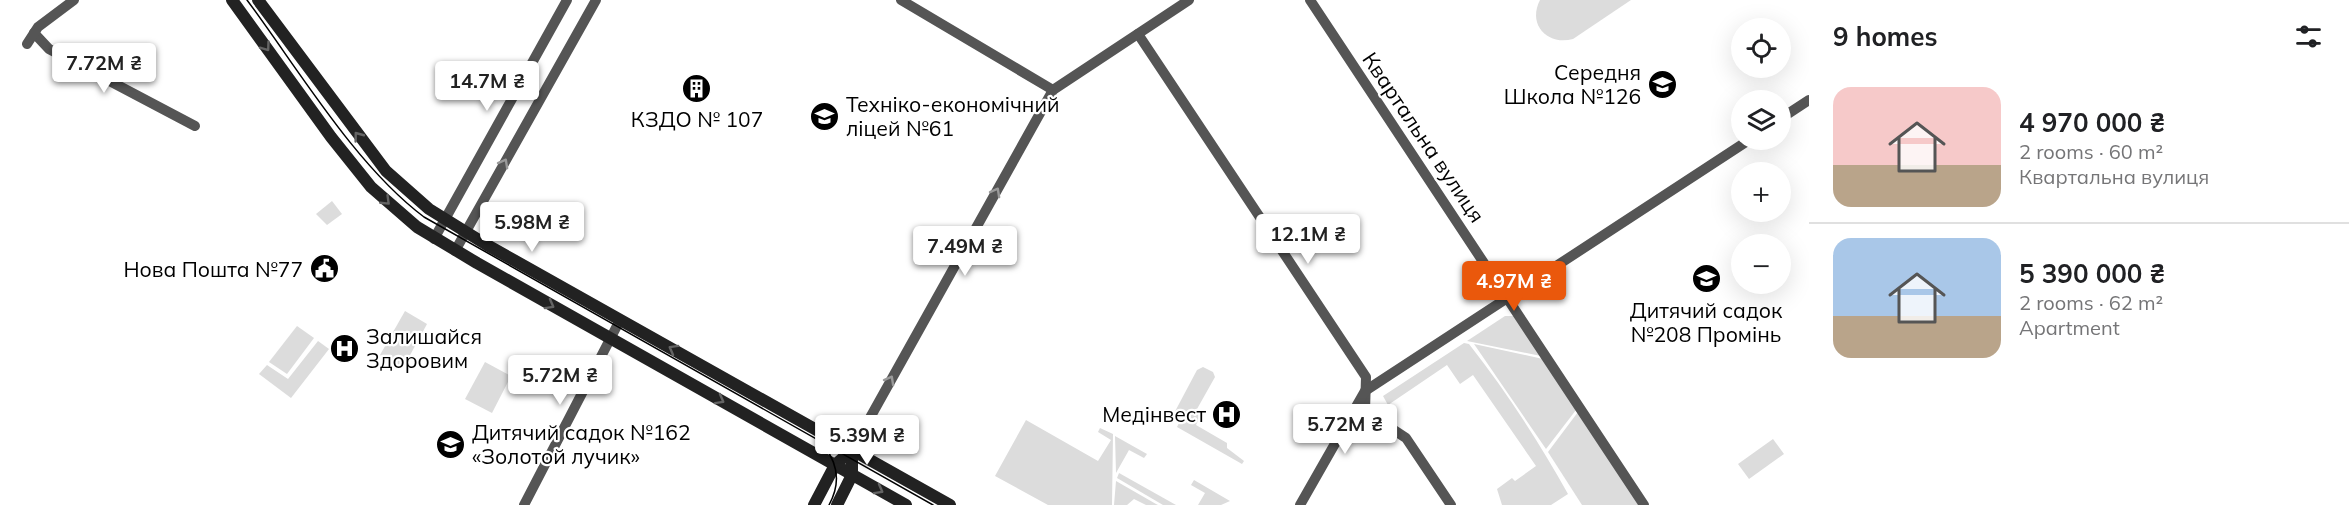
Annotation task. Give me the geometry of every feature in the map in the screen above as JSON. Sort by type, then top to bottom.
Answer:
[{"type":"main road","points":[[232,0],[361,175],[399,214],[434,239],[906,505]]},
{"type":"main road","points":[[258,0],[376,159],[407,191],[445,220],[950,505]]},
{"type":"main road","points":[[814,505],[835,465],[852,450]]},
{"type":"main road","points":[[837,505],[852,475],[852,450]]},
{"type":"street","points":[[27,44],[38,27],[74,0]]},
{"type":"street","points":[[434,239],[567,0]]},
{"type":"street","points":[[455,251],[596,0]]},
{"type":"street","points":[[901,0],[1053,90]]},
{"type":"street","points":[[852,450],[1053,90],[1189,0]]},
{"type":"street","name":"Квартальна вулиця","points":[[1310,0],[1644,505]]},
{"type":"street","points":[[34,33],[49,49],[195,126]]},
{"type":"street","points":[[1138,34],[1366,377],[1365,411],[1406,438],[1451,505]]},
{"type":"street","points":[[1791,112],[1809,100]]},
{"type":"street","points":[[1300,505],[1365,391],[1734,150]]},
{"type":"street","points":[[524,505],[620,320]]},
{"type":"shaded area","points":[[1540,0],[1631,0],[1573,39],[1564,40],[1555,39],[1542,32],[1536,18]]},
{"type":"shaded area","points":[[332,201],[342,214],[327,225],[316,214]]},
{"type":"shaded area","points":[[405,311],[427,324],[403,368],[380,355]]},
{"type":"shaded area","points":[[1505,316],[1515,316],[1541,356],[1467,341]]},
{"type":"shaded area","points":[[297,326],[314,338],[287,374],[269,362]]},
{"type":"shaded area","points":[[318,341],[329,349],[291,398],[259,374],[267,365],[288,379]]},
{"type":"shaded area","points":[[1464,343],[1469,344],[1509,398],[1568,494],[1551,505],[1502,505],[1497,489],[1512,478],[1515,481],[1536,466],[1473,375],[1460,384],[1447,365],[1388,405],[1383,396]]},
{"type":"shaded area","points":[[1474,344],[1543,359],[1576,410],[1546,449]]},
{"type":"shaded area","points":[[485,362],[511,376],[492,413],[465,399]]},
{"type":"shaded area","points":[[1203,367],[1213,372],[1215,377],[1197,409],[1202,412],[1196,425],[1227,443],[1227,448],[1244,461],[1242,464],[1177,427],[1179,423],[1171,419],[1197,370]]},
{"type":"shaded area","points":[[1578,412],[1639,505],[1582,505],[1548,452]]},
{"type":"shaded area","points":[[1026,420],[1098,461],[1111,440],[1098,432],[1100,428],[1113,434],[1112,505],[1048,505],[995,476]]},
{"type":"shaded area","points":[[1115,436],[1147,454],[1144,458],[1129,450],[1116,473]]},
{"type":"shaded area","points":[[1773,439],[1784,454],[1749,479],[1738,464]]},
{"type":"shaded area","points":[[1119,473],[1176,505],[1163,505],[1117,478]]},
{"type":"shaded area","points":[[1194,480],[1230,501],[1221,505],[1198,505],[1205,493],[1191,485]]},
{"type":"shaded area","points":[[1116,481],[1158,505],[1146,505],[1134,499],[1127,505],[1114,505]]},
{"type":"tram line","points":[[247,0],[351,144],[399,196],[424,217],[933,505]]},
{"type":"tram line","points":[[824,446],[833,460],[836,475],[835,490],[829,505]]},
{"type":"place","name":"Середня Школа №126","points":[[1662,84]]},
{"type":"place","name":"КЗДО № 107","points":[[697,88]]},
{"type":"place","name":"Техніко-економічний ліцей №61","points":[[825,116]]},
{"type":"place","name":"Нова Пошта №77","points":[[324,269]]},
{"type":"place","name":"Дитячий садок №208 Промінь","points":[[1706,279]]},
{"type":"place","name":"Залишайся Здоровим","points":[[345,348]]},
{"type":"place","name":"Медінвест","points":[[1227,414]]},
{"type":"place","name":"Дитячий садок №162 «Золотой лучик»","points":[[451,444]]}]
